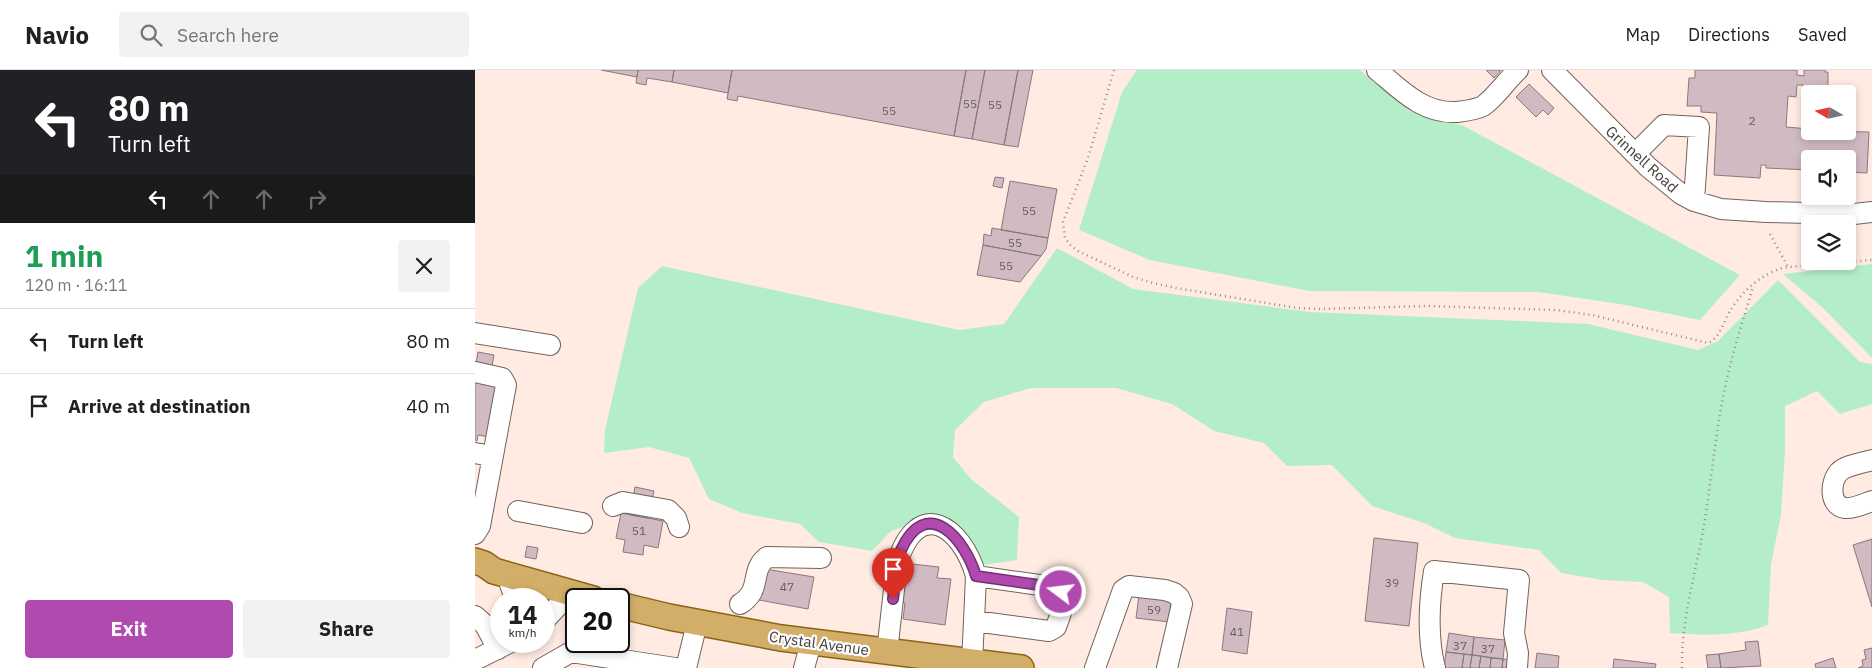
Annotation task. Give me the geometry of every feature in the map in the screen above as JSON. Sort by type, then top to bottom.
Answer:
[{"type":"main road","points":[[488,571],[565,592]]},
{"type":"main road","name":"Crystal Avenue","points":[[630,608],[697,623],[811,642],[1012,668]]},
{"type":"street","points":[[1377,70],[1417,103],[1427,108],[1451,112],[1475,109],[1483,105],[1518,70]]},
{"type":"street","name":"Grinnell Road","points":[[1552,70],[1666,183],[1694,201],[1721,209],[1766,212],[1854,214],[1872,212]]},
{"type":"street","points":[[1635,154],[1664,125],[1699,127],[1694,201]]},
{"type":"street","points":[[475,333],[550,345]]},
{"type":"street","points":[[475,372],[502,378],[506,385],[484,454],[480,526],[475,534]]},
{"type":"street","points":[[1872,460],[1844,468],[1838,473],[1832,494],[1835,502],[1845,508],[1872,501]]},
{"type":"street","points":[[613,506],[623,502],[668,510],[676,518],[679,527]]},
{"type":"street","points":[[518,511],[582,524]]},
{"type":"street","points":[[887,652],[897,562],[905,542],[921,526],[930,523],[938,524],[947,529],[966,553],[976,576],[972,662]]},
{"type":"street","points":[[740,604],[749,599],[761,561],[767,557],[821,558]]},
{"type":"street","points":[[488,571],[504,588]]},
{"type":"street","points":[[1435,668],[1430,620],[1434,571],[1519,580],[1514,633],[1518,653],[1517,668]]},
{"type":"street","points":[[974,621],[1049,631],[1056,627],[1061,612],[1061,592],[1053,587],[976,576]]},
{"type":"street","points":[[1095,668],[1118,602],[1123,590],[1129,586],[1165,590],[1173,593],[1182,604],[1167,668]]},
{"type":"street","points":[[475,616],[490,630]]},
{"type":"street","points":[[686,668],[697,623]]},
{"type":"street","points":[[805,668],[811,642]]},
{"type":"street","points":[[475,660],[490,652]]},
{"type":"street","points":[[551,666],[571,652],[675,668]]},
{"type":"path","points":[[1114,70],[1088,158],[1063,222],[1065,238],[1077,251],[1133,277],[1176,288],[1320,310],[1427,306],[1535,308],[1574,312],[1708,343],[1716,336],[1737,300],[1769,273],[1788,267],[1872,260]]},
{"type":"path","points":[[1770,234],[1788,267]]},
{"type":"path","points":[[1682,668],[1686,624],[1727,376],[1754,286]]},
{"type":"green space","points":[[1137,70],[1360,70],[1409,111],[1464,126],[1740,275],[1700,320],[1620,304],[1538,292],[1309,291],[1150,260],[1079,230],[1122,92]]},
{"type":"green space","points":[[1057,248],[1133,289],[1310,312],[1588,324],[1698,350],[1718,341],[1778,280],[1860,362],[1872,364],[1872,404],[1840,414],[1817,391],[1785,406],[1785,450],[1781,515],[1771,564],[1768,625],[1744,632],[1719,634],[1670,633],[1669,597],[1643,582],[1603,580],[1561,573],[1539,550],[1455,538],[1424,523],[1372,506],[1332,465],[1287,466],[1264,443],[1214,431],[1172,404],[1116,388],[1031,388],[984,402],[955,430],[953,457],[971,479],[1019,517],[1017,560],[982,565],[926,519],[891,531],[872,551],[819,542],[800,524],[742,513],[709,499],[689,458],[649,447],[604,453],[605,430],[638,288],[662,266],[959,330],[1004,324]]},
{"type":"green space","points":[[1872,264],[1872,358],[1823,308],[1783,274],[1819,270],[1856,270],[1856,266]]},
{"type":"building","points":[[601,70],[638,70],[637,77]]},
{"type":"building","points":[[638,70],[674,70],[672,82],[647,78],[646,85],[636,83]]},
{"type":"building","points":[[674,70],[732,70],[728,93],[672,82]]},
{"type":"building","points":[[732,70],[966,70],[954,136],[738,96],[737,101],[727,99]]},
{"type":"building","points":[[966,70],[985,70],[972,139],[954,136]]},
{"type":"building","points":[[985,70],[1018,70],[1004,145],[972,139]]},
{"type":"building","points":[[1018,70],[1033,70],[1018,147],[1004,145]]},
{"type":"building","points":[[1486,70],[1501,70],[1494,78]]},
{"type":"building","points":[[1695,70],[1797,70],[1797,75],[1804,76],[1804,70],[1825,70],[1825,72],[1828,72],[1828,85],[1797,85],[1796,97],[1788,96],[1786,127],[1801,128],[1801,140],[1856,140],[1856,132],[1869,132],[1867,173],[1856,172],[1856,150],[1801,150],[1801,170],[1766,168],[1766,165],[1761,165],[1760,178],[1714,175],[1717,113],[1701,112],[1701,106],[1687,106],[1689,78],[1695,78]]},
{"type":"building","points":[[1529,84],[1554,108],[1548,115],[1543,110],[1536,117],[1516,97]]},
{"type":"building","points":[[995,177],[1004,178],[1002,188],[993,186]]},
{"type":"building","points":[[1010,181],[1057,189],[1048,238],[1001,230]]},
{"type":"building","points":[[992,228],[1048,238],[1046,249],[1041,256],[983,245],[984,234],[991,236]]},
{"type":"building","points":[[983,245],[1041,256],[1020,282],[977,275]]},
{"type":"building","points":[[478,352],[494,355],[489,383],[475,369]]},
{"type":"building","points":[[475,381],[504,386],[495,438],[478,435],[477,441],[475,440]]},
{"type":"building","points":[[635,487],[654,491],[648,518],[630,515]]},
{"type":"building","points":[[621,513],[663,521],[658,548],[644,545],[643,555],[623,552],[625,540],[616,538]]},
{"type":"building","points":[[1374,538],[1418,543],[1409,626],[1365,621]]},
{"type":"building","points":[[1872,539],[1872,607],[1853,545]]},
{"type":"building","points":[[527,546],[538,548],[536,559],[525,557]]},
{"type":"building","points":[[903,563],[939,567],[937,578],[951,579],[945,625],[903,619],[905,603],[898,602]]},
{"type":"building","points":[[765,569],[814,577],[808,609],[759,600]]},
{"type":"building","points":[[1139,595],[1171,599],[1169,622],[1136,618]]},
{"type":"building","points":[[1227,608],[1252,612],[1247,654],[1222,650]]},
{"type":"building","points":[[1449,633],[1474,637],[1472,655],[1446,652]]},
{"type":"building","points":[[1474,637],[1505,640],[1503,659],[1472,655]]},
{"type":"building","points":[[1758,641],[1761,666],[1721,668],[1719,654],[1746,650],[1745,642]]},
{"type":"building","points":[[1872,648],[1872,668],[1858,668],[1863,666],[1862,660],[1866,659],[1864,650]]},
{"type":"building","points":[[1446,652],[1464,654],[1462,668],[1444,668]]},
{"type":"building","points":[[1537,653],[1559,656],[1558,668],[1535,668]]},
{"type":"building","points":[[1464,654],[1472,655],[1470,668],[1462,668]]},
{"type":"building","points":[[1719,654],[1721,668],[1708,668],[1706,655]]},
{"type":"building","points":[[1472,655],[1481,656],[1479,668],[1470,668]]},
{"type":"building","points":[[1481,656],[1491,658],[1490,668],[1479,668]]},
{"type":"building","points":[[1491,658],[1503,659],[1502,668],[1490,668]]},
{"type":"building","points":[[1833,658],[1836,668],[1816,668],[1815,664]]},
{"type":"building","points":[[1503,659],[1514,660],[1513,668],[1502,668]]},
{"type":"building","points":[[1614,659],[1656,664],[1655,668],[1613,668]]},
{"type":"route","points":[[893,599],[900,551],[912,533],[921,526],[930,523],[938,524],[954,536],[966,553],[976,576],[1053,587],[1061,592]]}]
